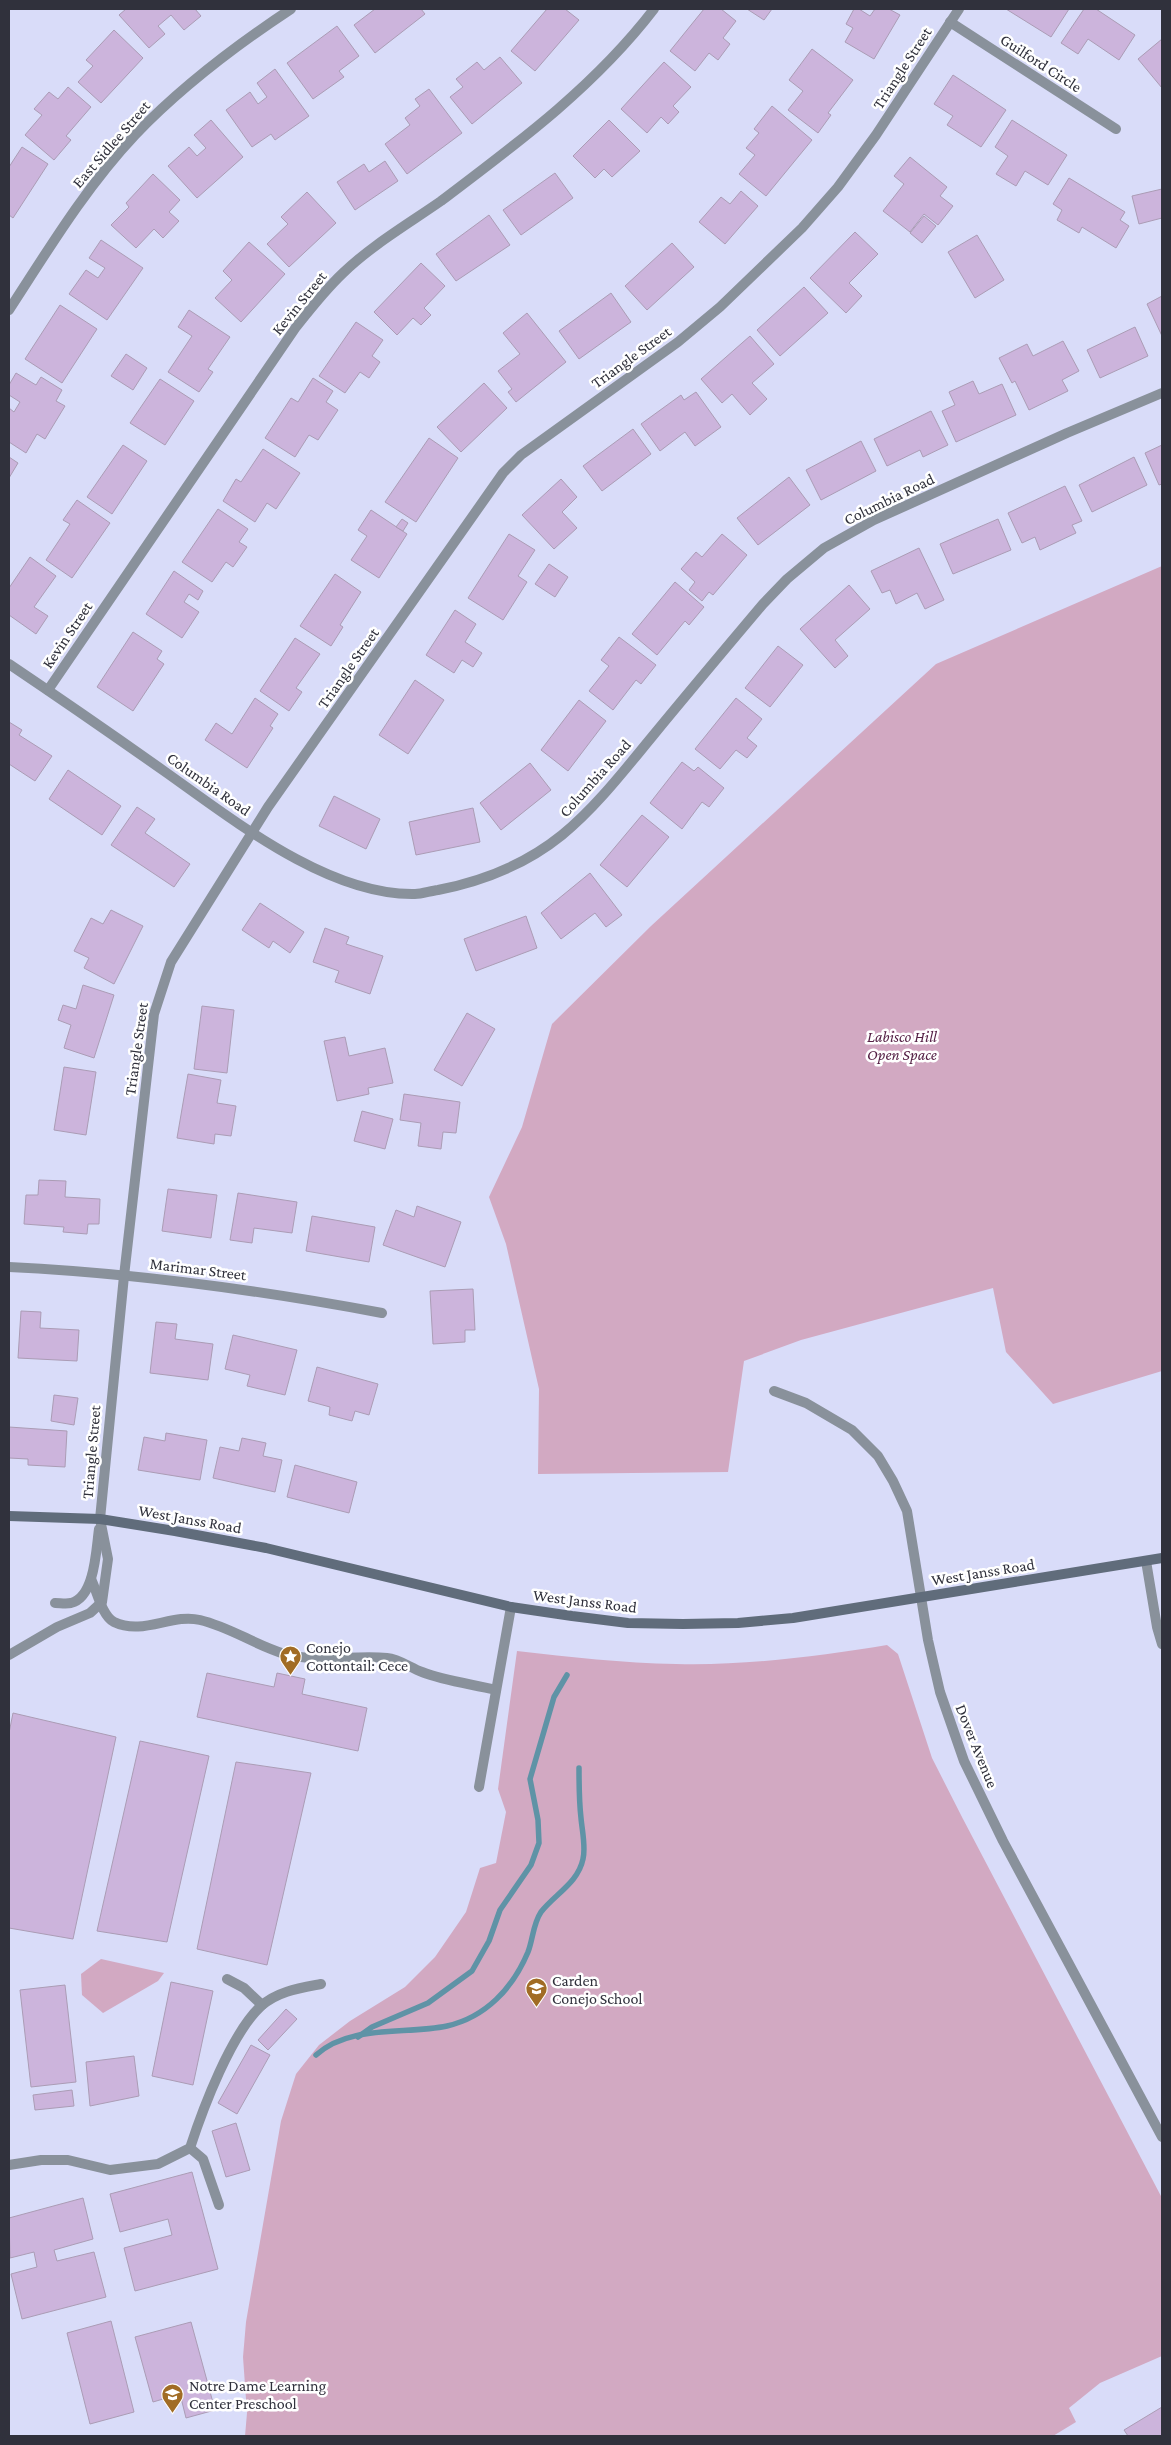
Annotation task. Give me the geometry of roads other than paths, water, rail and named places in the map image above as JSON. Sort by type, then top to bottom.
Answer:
[{"type":"main road","name":"West Janss Road","points":[[9,1516],[100,1519],[266,1548],[512,1607],[628,1623],[738,1623],[793,1618],[1162,1558]]},
{"type":"street","name":"East Sidlee Street","points":[[9,310],[82,200],[135,135],[208,68],[291,9]]},
{"type":"street","name":"Kevin Street","points":[[48,690],[296,327],[319,297],[362,256],[440,201],[568,103],[594,77],[654,9]]},
{"type":"street","name":"Triangle Street","points":[[100,1519],[124,1276],[154,1014],[171,962],[251,832],[503,473],[521,456],[678,342],[720,307],[802,228],[838,187],[871,142],[959,9]]},
{"type":"street","name":"Guilford Circle","points":[[950,22],[1116,129]]},
{"type":"street","name":"Columbia Road","points":[[9,664],[251,832],[306,864],[351,883],[385,891],[415,894],[480,880],[540,852],[583,816],[620,776],[763,604],[787,579],[824,548],[874,520],[1067,433],[1162,393]]},
{"type":"street","name":"Marimar Street","points":[[9,1267],[93,1271],[286,1295],[382,1313]]},
{"type":"street","name":"Dover Avenue","points":[[774,1391],[806,1403],[852,1430],[878,1456],[907,1511],[923,1596],[928,1640],[940,1692],[964,1761],[1003,1841],[1162,2138]]},
{"type":"street","points":[[55,1603],[70,1603],[78,1600],[85,1592],[91,1579],[100,1519]]},
{"type":"street","points":[[9,1655],[57,1627],[90,1613],[102,1602],[108,1559],[100,1519]]},
{"type":"street","points":[[1146,1561],[1157,1627],[1162,1644]]},
{"type":"street","points":[[91,1579],[112,1621],[124,1626],[147,1627],[198,1619],[227,1627],[257,1643],[286,1654],[313,1658],[390,1658],[423,1673],[496,1690]]},
{"type":"street","points":[[479,1787],[512,1607]]},
{"type":"street","points":[[228,1979],[244,1988],[262,2005]]},
{"type":"street","points":[[9,2165],[41,2160],[68,2160],[110,2170],[158,2164],[190,2148],[205,2101],[242,2031],[262,2005],[288,1990],[321,1984]]},
{"type":"street","points":[[190,2148],[203,2158],[219,2205]]},
{"type":"waterway","points":[[358,2037],[372,2027],[428,2003],[472,1971],[489,1941],[500,1910],[531,1865],[539,1843],[538,1820],[530,1779],[554,1697],[567,1675]]},
{"type":"waterway","points":[[316,2055],[330,2045],[361,2035],[378,2032],[431,2029],[461,2022],[486,2008],[506,1989],[528,1952],[536,1921],[541,1912],[571,1882],[583,1859],[584,1838],[580,1805],[579,1768]]},
{"type":"place","name":"Conejo Cottontail: Cece","points":[[290,1675]]},
{"type":"place","name":"Carden Conejo School","points":[[536,2008]]},
{"type":"place","name":"Notre Dame Learning Center Preschool","points":[[173,2413]]},
{"type":"park label","name":"Labisco Hill Open Space","points":[[902,1045]]}]
